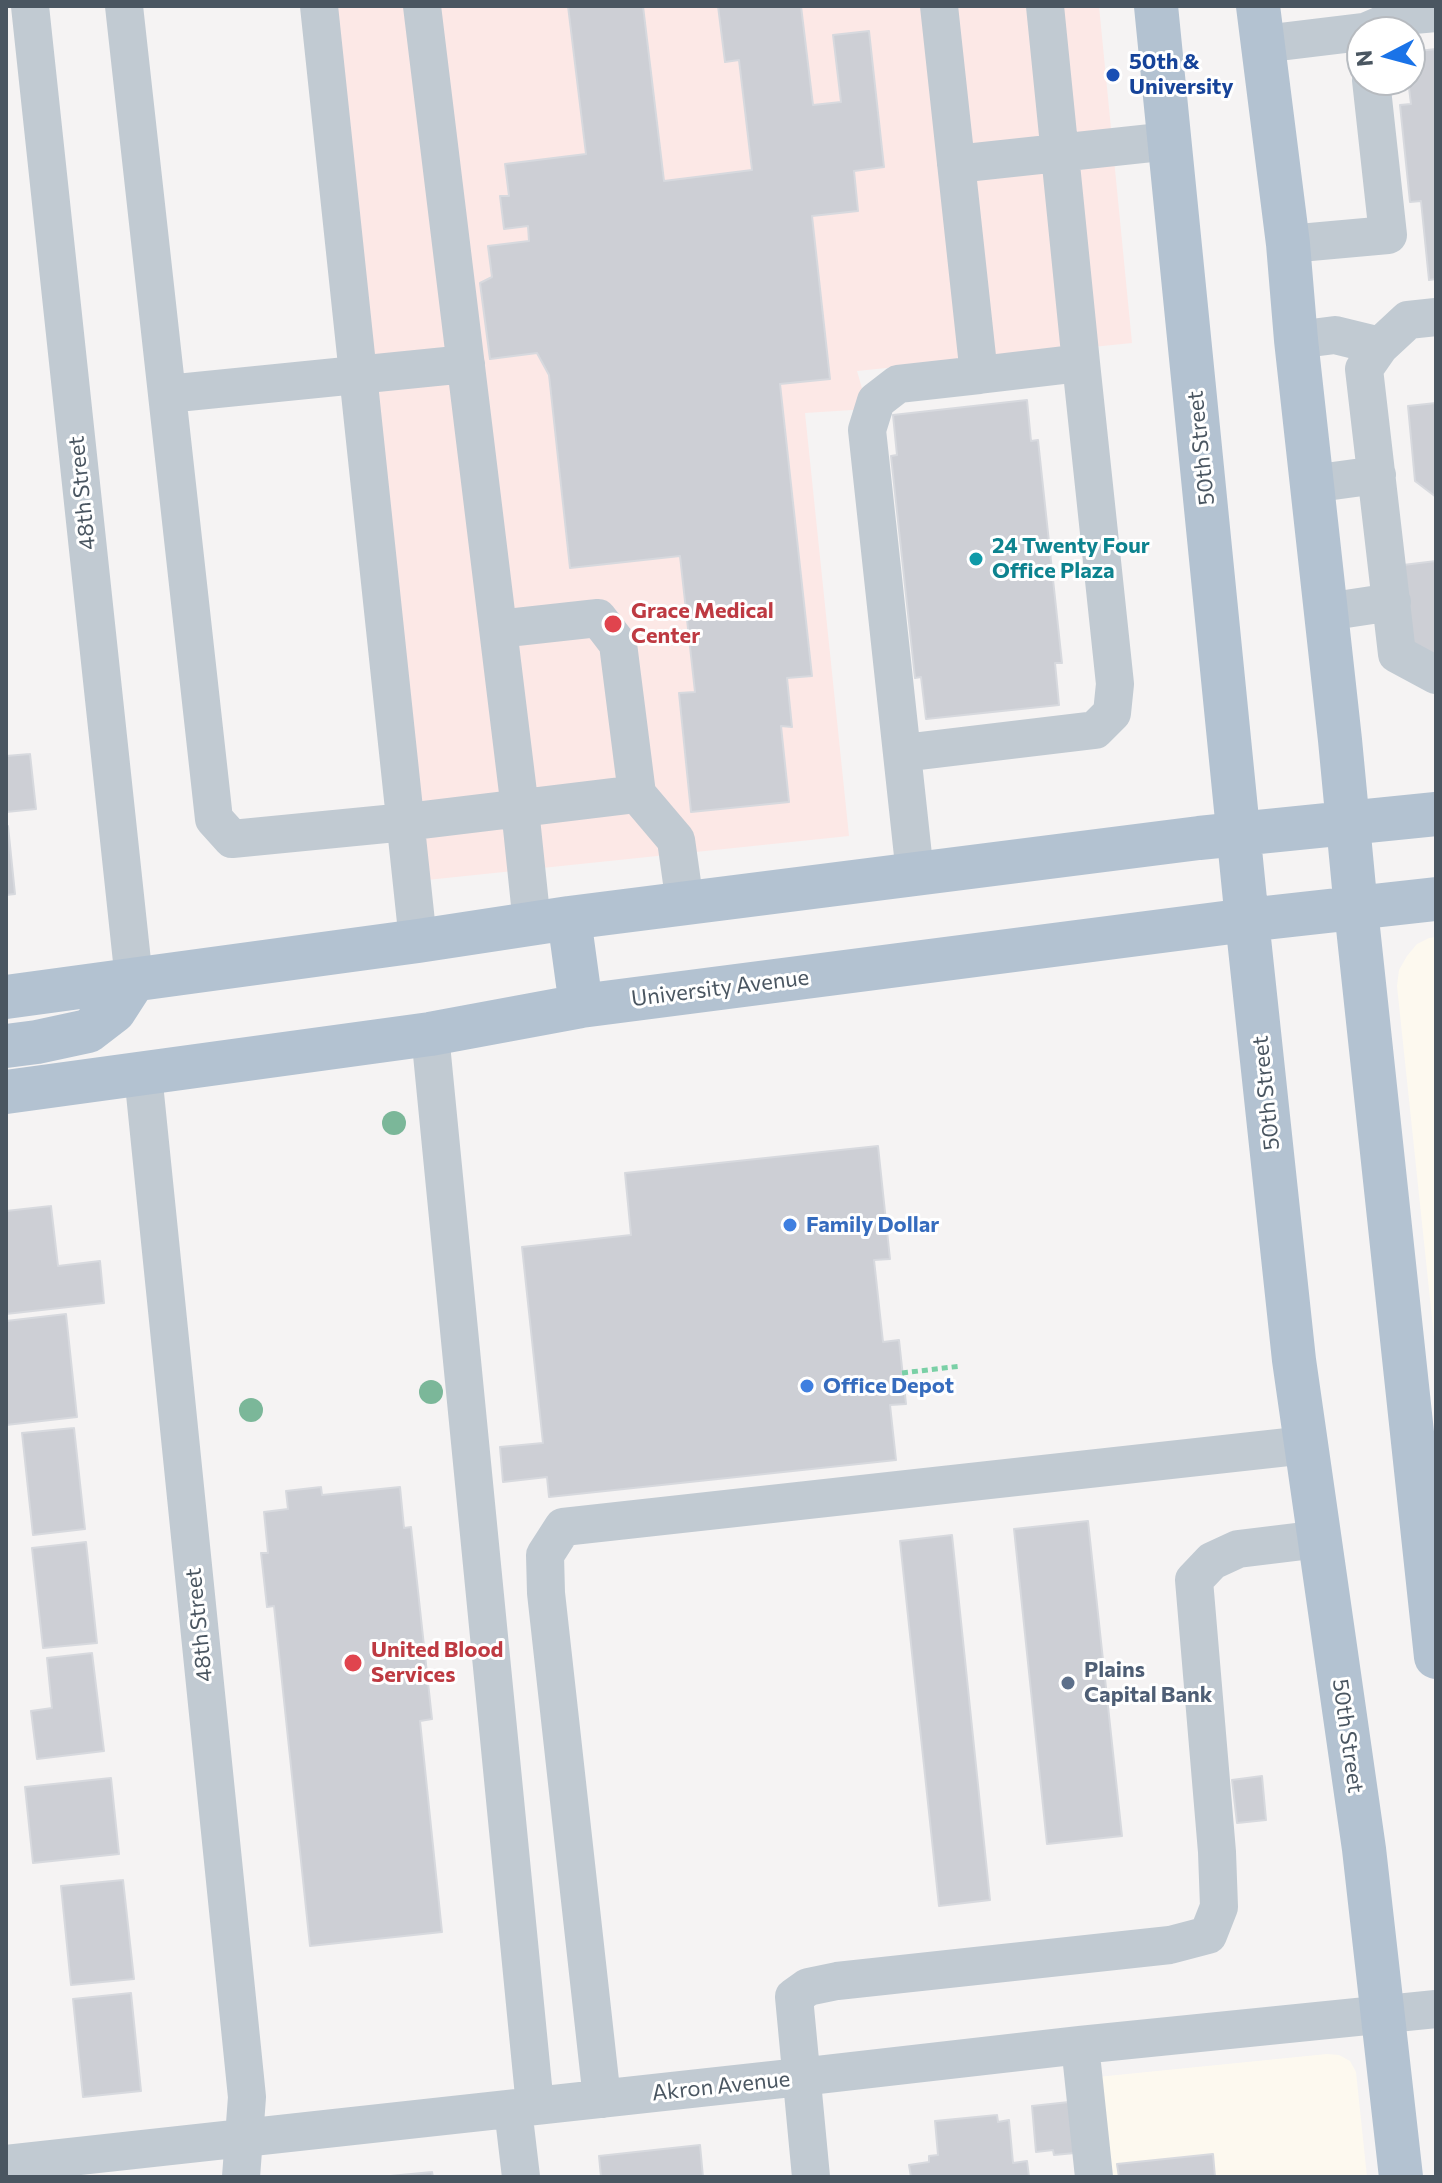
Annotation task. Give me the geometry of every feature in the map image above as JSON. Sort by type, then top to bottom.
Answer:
[{"type":"main road","name":"50th Street","points":[[1156,6],[1294,1360],[1364,1849],[1401,2177]]},
{"type":"main road","points":[[1261,25],[1288,244],[1436,1657]]},
{"type":"main road","points":[[6,997],[915,874],[1199,838],[1436,814]]},
{"type":"main road","name":"University Avenue","points":[[6,1092],[430,1034],[581,1006],[1247,920],[1436,899]]},
{"type":"main road","points":[[550,921],[581,1006]]},
{"type":"main road","points":[[6,1046],[88,1031],[114,1011],[134,980]]},
{"type":"street","name":"48th Street","points":[[30,6],[134,980]]},
{"type":"street","points":[[124,6],[214,819],[232,839],[637,794]]},
{"type":"street","points":[[319,6],[418,941]]},
{"type":"street","points":[[422,6],[520,809],[550,921]]},
{"type":"street","points":[[939,6],[979,375]]},
{"type":"street","points":[[903,753],[1095,730],[1112,713],[1115,684],[1045,6]]},
{"type":"street","points":[[1402,16],[1436,13]]},
{"type":"street","points":[[1261,25],[1346,31]]},
{"type":"street","points":[[1288,244],[1388,235],[1373,96]]},
{"type":"street","points":[[956,164],[1170,141]]},
{"type":"street","points":[[1436,317],[1408,320],[1380,346],[1364,369],[1397,654],[1436,675]]},
{"type":"street","points":[[1296,340],[1335,335],[1380,346]]},
{"type":"street","points":[[915,874],[867,430],[876,401],[898,384],[1081,363]]},
{"type":"street","points":[[167,394],[466,364]]},
{"type":"street","points":[[1311,484],[1377,475]]},
{"type":"street","points":[[1326,612],[1392,602]]},
{"type":"street","points":[[498,629],[598,618],[618,644],[637,794],[676,840],[685,904]]},
{"type":"street","points":[[430,1034],[524,2108],[521,2177]]},
{"type":"street","name":"48th Street","points":[[143,1074],[247,2097],[241,2177]]},
{"type":"street","points":[[602,2099],[546,1593],[545,1555],[563,1527],[1306,1445]]},
{"type":"street","points":[[811,2177],[794,1997],[808,1987],[837,1981],[1170,1945],[1208,1935],[1219,1907],[1217,1852],[1194,1580],[1212,1561],[1238,1549],[1320,1539]]},
{"type":"street","name":"Akron Avenue","points":[[6,2164],[1080,2045],[1436,2009]]},
{"type":"street","points":[[1080,2045],[1094,2177]]},
{"type":"path","points":[[902,1373],[961,1366]]},
{"type":"shaded area","name":"Grace Medical Center","points":[[335,6],[1099,6],[1132,343],[857,371],[868,409],[805,413],[849,836],[427,880]]},
{"type":"shaded area","points":[[1436,937],[1436,1356],[1397,986],[1399,970],[1407,956],[1417,944]]},
{"type":"shaded area","points":[[1339,2055],[1350,2061],[1356,2072],[1367,2177],[1107,2177],[1097,2077]]},
{"type":"building","points":[[568,6],[643,6],[664,181],[752,170],[739,60],[725,62],[718,6],[801,6],[813,105],[841,102],[833,35],[869,31],[884,167],[854,171],[858,211],[812,216],[830,379],[780,384],[812,676],[787,678],[792,727],[781,726],[789,802],[691,812],[679,693],[695,692],[680,556],[570,568],[549,375],[537,353],[490,359],[480,283],[492,277],[488,246],[529,241],[528,226],[504,229],[500,196],[509,196],[505,164],[586,154]]},
{"type":"building","points":[[1436,49],[1436,279],[1429,280],[1421,201],[1410,202],[1400,105],[1411,104],[1410,96],[1426,96],[1426,50]]},
{"type":"building","name":"24 Twenty Four Office Plaza","points":[[1027,400],[1031,441],[1038,440],[1062,663],[1055,663],[1059,705],[926,719],[921,677],[915,678],[891,456],[897,455],[893,415]]},
{"type":"building","points":[[1436,403],[1436,497],[1415,481],[1408,406]]},
{"type":"building","points":[[1436,561],[1436,660],[1413,662],[1403,565]]},
{"type":"building","points":[[30,754],[36,809],[6,812],[6,756]]},
{"type":"building","points":[[6,826],[15,894],[6,895]]},
{"type":"building","points":[[878,1146],[890,1259],[874,1260],[883,1342],[899,1340],[906,1404],[890,1405],[896,1460],[549,1497],[547,1477],[503,1482],[500,1447],[543,1443],[522,1247],[631,1235],[625,1173]]},
{"type":"building","points":[[51,1206],[58,1266],[100,1261],[104,1303],[6,1314],[6,1211]]},
{"type":"building","points":[[66,1314],[77,1417],[6,1425],[6,1321]]},
{"type":"building","points":[[74,1428],[85,1529],[33,1535],[22,1433]]},
{"type":"building","name":"United Blood Services","points":[[321,1487],[322,1495],[400,1487],[404,1528],[411,1527],[432,1719],[420,1721],[442,1932],[310,1946],[274,1606],[267,1607],[261,1553],[268,1553],[264,1512],[288,1509],[286,1491]]},
{"type":"building","name":"Plains Capital Bank","points":[[1088,1521],[1122,1836],[1047,1844],[1014,1529]]},
{"type":"building","points":[[952,1535],[990,1900],[939,1906],[900,1541]]},
{"type":"building","points":[[86,1542],[97,1643],[43,1648],[32,1548]]},
{"type":"building","points":[[92,1653],[104,1751],[37,1759],[31,1711],[52,1708],[47,1658]]},
{"type":"building","points":[[1262,1776],[1266,1820],[1237,1823],[1232,1780]]},
{"type":"building","points":[[111,1778],[119,1854],[33,1863],[25,1787]]},
{"type":"building","points":[[123,1880],[134,1979],[71,1985],[61,1886]]},
{"type":"building","points":[[131,1993],[141,2091],[83,2097],[73,1999]]},
{"type":"building","points":[[1069,2102],[1075,2153],[1054,2155],[1053,2150],[1036,2152],[1032,2106]]},
{"type":"building","points":[[997,2115],[998,2122],[1009,2120],[1013,2163],[1027,2161],[1029,2177],[911,2177],[909,2165],[929,2162],[929,2156],[938,2155],[935,2121]]},
{"type":"building","points":[[700,2145],[703,2177],[601,2177],[599,2156]]},
{"type":"building","points":[[1213,2154],[1215,2177],[1119,2177],[1117,2164]]},
{"type":"building","points":[[432,2172],[433,2177],[380,2177]]},
{"type":"place","name":"50th & University","points":[[1113,75]]},
{"type":"place","name":"24 Twenty Four Office Plaza","points":[[976,559]]},
{"type":"place","name":"Grace Medical Center","points":[[613,624]]},
{"type":"place","name":"Family Dollar","points":[[790,1225]]},
{"type":"place","name":"Office Depot","points":[[807,1386]]},
{"type":"place","name":"United Blood Services","points":[[353,1663]]},
{"type":"place","name":"Plains Capital Bank","points":[[1068,1683]]}]
